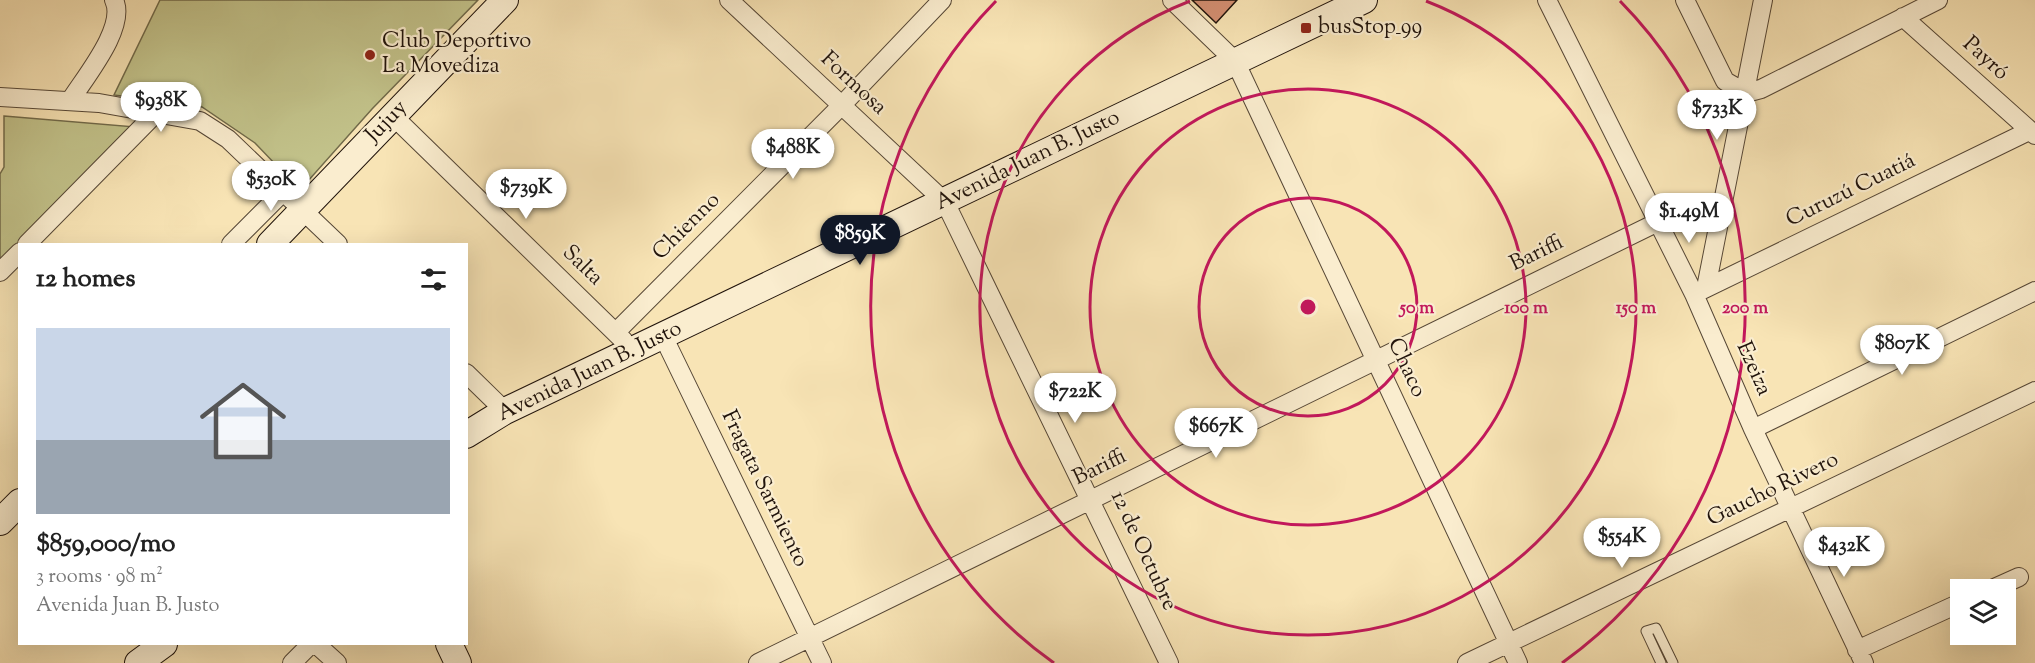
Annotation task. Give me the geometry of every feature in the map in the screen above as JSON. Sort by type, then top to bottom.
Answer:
[{"type":"main road","name":"Jujuy","points":[[271,243],[505,0]]},
{"type":"main road","name":"Avenida Juan B. Justo","points":[[468,434],[505,411],[1364,0]]},
{"type":"main road","points":[[0,522],[18,504]]},
{"type":"main road","points":[[138,663],[163,645]]},
{"type":"main road","points":[[449,645],[458,663]]},
{"type":"street","points":[[70,101],[117,26],[118,9],[114,0]]},
{"type":"street","name":"Formosa","points":[[729,0],[945,202]]},
{"type":"street","name":"Chienno","points":[[616,332],[841,106],[942,0]]},
{"type":"street","points":[[1172,0],[1235,61]]},
{"type":"street","name":"Ezeiza","points":[[1547,0],[1658,222],[1700,291],[1753,429],[1861,656]]},
{"type":"street","points":[[1685,0],[1725,81],[1746,93],[1761,89],[1938,0]]},
{"type":"street","points":[[1700,291],[1746,93],[1763,0]]},
{"type":"street","name":"Payró","points":[[1902,17],[2032,133]]},
{"type":"street","name":"Chaco","points":[[1235,61],[1518,663]]},
{"type":"street","points":[[0,97],[99,103],[200,121],[228,139],[337,243]]},
{"type":"street","points":[[28,243],[156,113]]},
{"type":"street","name":"Salta","points":[[393,116],[633,350]]},
{"type":"street","name":"Curuzú Cuatiá","points":[[1700,291],[2032,133]]},
{"type":"street","points":[[232,243],[284,191]]},
{"type":"street","name":"12 de Octubre","points":[[945,202],[1092,499],[1169,663]]},
{"type":"street","name":"Bariffi","points":[[758,663],[1658,222]]},
{"type":"street","points":[[0,272],[18,254]]},
{"type":"street","points":[[1753,429],[2035,291]]},
{"type":"street","name":"Fragata Sarmiento","points":[[663,336],[822,663]]},
{"type":"street","points":[[468,375],[505,411]]},
{"type":"street","name":"Gaucho Rivero","points":[[1467,663],[2035,391]]},
{"type":"street","points":[[2015,579],[2019,577]]},
{"type":"street","points":[[1861,656],[1950,608]]},
{"type":"street","points":[[292,663],[310,645]]},
{"type":"street","points":[[317,645],[337,663]]},
{"type":"lane","points":[[1661,663],[1646,631],[1656,627],[1673,663]]},
{"type":"green space","points":[[160,0],[478,0],[372,109],[300,190],[255,143],[202,107],[114,95]]},
{"type":"green space","points":[[4,116],[136,127],[23,243],[18,243],[18,248],[0,266],[0,174],[4,167]]},
{"type":"building","points":[[1192,0],[1237,0],[1216,23]]},
{"type":"place","name":"busStop_99","points":[[1306,28]]},
{"type":"place","name":"Club Deportivo La Movediza","points":[[370,55]]}]
